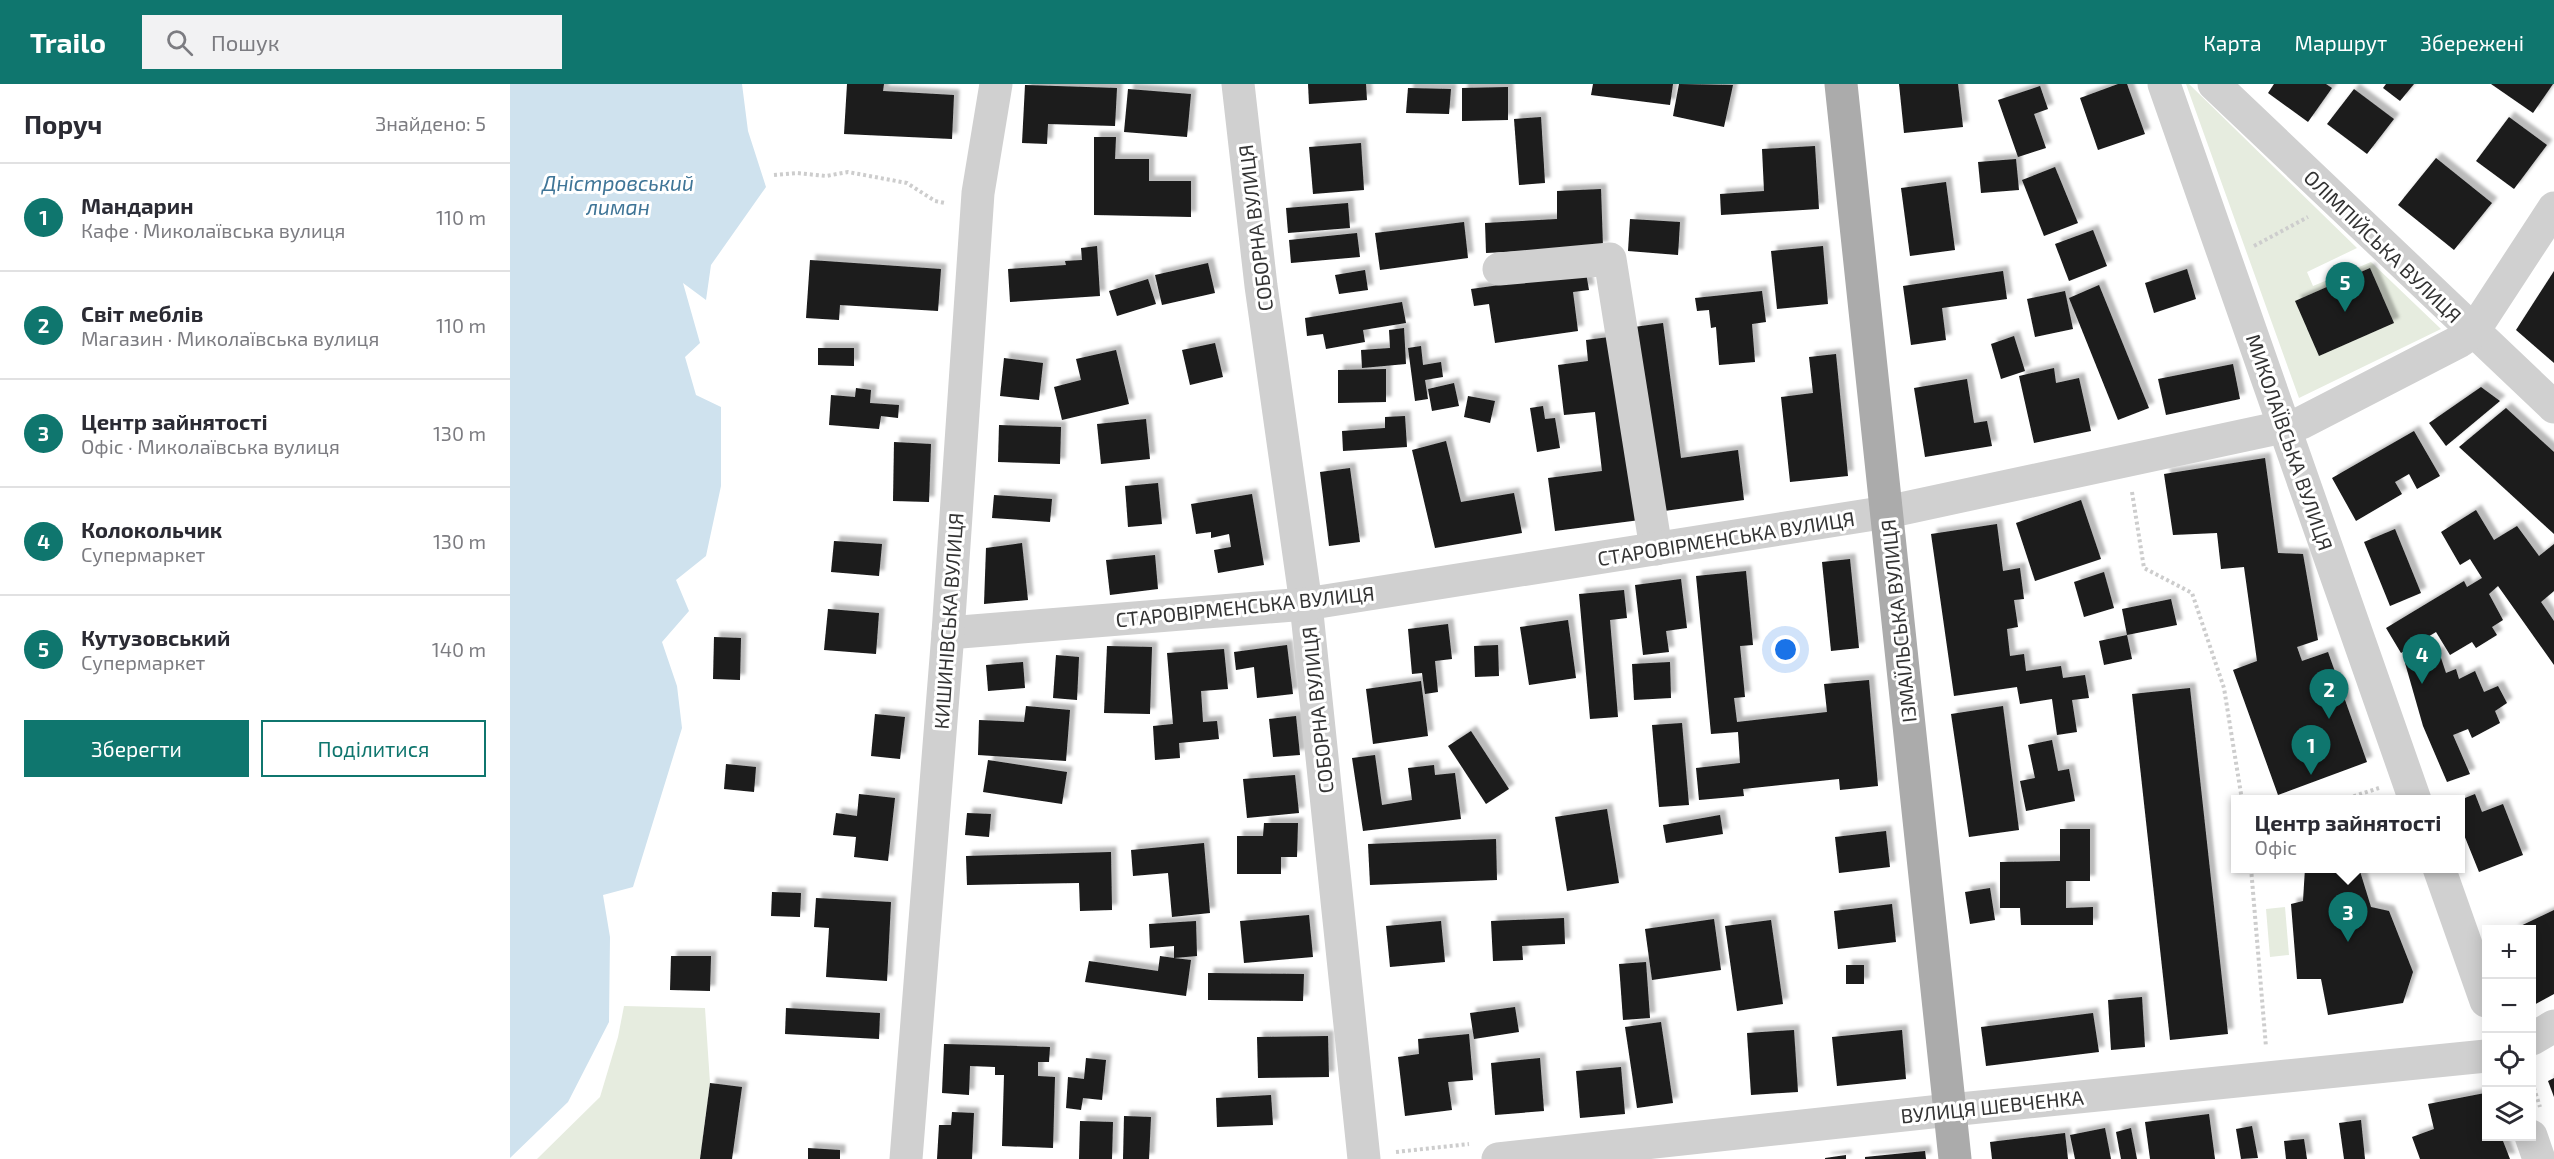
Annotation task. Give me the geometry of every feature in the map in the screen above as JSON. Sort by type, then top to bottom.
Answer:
[{"type":"main road","name":"ІЗМАЇЛЬСЬКА ВУЛИЦЯ","points":[[1841,84],[1955,1159]]},
{"type":"street","name":"КИШИНІВСЬКА ВУЛИЦЯ","points":[[906,1159],[948,633],[978,193],[996,84]]},
{"type":"street","name":"СОБОРНА ВУЛИЦЯ","points":[[1238,84],[1261,286],[1306,604],[1365,1159]]},
{"type":"street","name":"МИКОЛАЇВСЬКА ВУЛИЦЯ","points":[[2164,84],[2413,795]]},
{"type":"street","name":"ОЛІМПІЙСЬКА ВУЛИЦЯ","points":[[2214,84],[2472,332],[2554,407]]},
{"type":"street","name":"СТАРОВІРМЕНСЬКА ВУЛИЦЯ","points":[[948,633],[1306,604],[1887,512],[2301,423],[2460,341],[2472,332],[2554,208]]},
{"type":"street","points":[[1499,269],[1610,259],[1656,549]]},
{"type":"street","points":[[2441,873],[2482,988]]},
{"type":"street","points":[[2536,1037],[2554,1026]]},
{"type":"street","name":"ВУЛИЦЯ ШЕВЧЕНКА","points":[[1498,1159],[1950,1110],[2482,1057]]},
{"type":"street","points":[[2532,1141],[2539,1159]]},
{"type":"path","points":[[774,176],[797,173],[826,176],[848,172],[907,183],[935,201],[959,205],[978,193]]},
{"type":"path","points":[[2227,261],[2337,202]]},
{"type":"path","points":[[2130,481],[2144,568],[2192,593],[2224,688],[2241,795]]},
{"type":"path","points":[[2358,795],[2383,787]]},
{"type":"path","points":[[2251,873],[2266,1056]]},
{"type":"shaded area","points":[[2186,84],[2189,84],[2357,248],[2307,272],[2313,286],[2371,262],[2441,329],[2299,398]]},
{"type":"shaded area","points":[[2285,907],[2289,955],[2270,957],[2266,909]]},
{"type":"shaded area","points":[[624,1006],[705,1008],[710,1083],[700,1159],[537,1159],[600,1097],[618,1037]]},
{"type":"water","name":"Дністровський лиман","points":[[510,84],[742,84],[748,131],[766,187],[711,265],[706,300],[683,283],[700,343],[685,357],[696,395],[721,407],[721,486],[706,556],[676,580],[689,611],[662,642],[677,686],[682,728],[633,887],[603,895],[610,937],[609,1022],[568,1102],[510,1158]]},
{"type":"building","points":[[847,84],[884,84],[883,91],[954,95],[952,139],[844,134]]},
{"type":"building","points":[[1308,84],[1366,84],[1367,100],[1309,104]]},
{"type":"building","points":[[1593,84],[1673,84],[1670,105],[1591,95]]},
{"type":"building","points":[[1679,84],[1733,85],[1724,127],[1673,116]]},
{"type":"building","points":[[1899,84],[1958,84],[1963,127],[1904,133]]},
{"type":"building","points":[[2118,84],[2127,84],[2145,134],[2098,150],[2080,98]]},
{"type":"building","points":[[2274,84],[2326,84],[2332,88],[2308,122],[2268,93]]},
{"type":"building","points":[[2386,84],[2414,84],[2400,101],[2383,88]]},
{"type":"building","points":[[2491,84],[2553,84],[2533,113]]},
{"type":"building","points":[[1025,85],[1117,88],[1115,126],[1048,124],[1047,144],[1022,143]]},
{"type":"building","points":[[2040,86],[2048,109],[2034,114],[2046,148],[2018,157],[1998,100]]},
{"type":"building","points":[[1508,87],[1508,120],[1462,121],[1462,88]]},
{"type":"building","points":[[1408,88],[1451,89],[1449,114],[1406,113]]},
{"type":"building","points":[[1128,89],[1191,94],[1187,137],[1124,132]]},
{"type":"building","points":[[2354,89],[2394,119],[2367,154],[2327,124]]},
{"type":"building","points":[[1541,117],[1545,183],[1519,185],[1514,119]]},
{"type":"building","points":[[2509,117],[2547,145],[2514,189],[2476,161]]},
{"type":"building","points":[[1094,137],[1116,137],[1115,159],[1149,159],[1149,181],[1191,181],[1191,217],[1094,215]]},
{"type":"building","points":[[1361,143],[1364,190],[1313,194],[1309,147]]},
{"type":"building","points":[[1815,146],[1819,209],[1721,215],[1720,194],[1764,191],[1762,149]]},
{"type":"building","points":[[2436,158],[2492,203],[2454,250],[2398,205]]},
{"type":"building","points":[[2016,159],[2019,190],[1981,193],[1978,162]]},
{"type":"building","points":[[2055,167],[2078,223],[2044,236],[2022,180]]},
{"type":"building","points":[[1946,182],[1955,250],[1910,256],[1901,188]]},
{"type":"building","points":[[1601,189],[1603,247],[1486,253],[1485,223],[1557,219],[1557,191]]},
{"type":"building","points":[[1348,203],[1350,228],[1288,233],[1286,208]]},
{"type":"building","points":[[1630,219],[1680,222],[1678,255],[1628,251]]},
{"type":"building","points":[[1464,222],[1468,258],[1380,270],[1375,233]]},
{"type":"building","points":[[2093,230],[2107,266],[2069,281],[2055,244]]},
{"type":"building","points":[[1357,233],[1360,257],[1291,263],[1289,240]]},
{"type":"building","points":[[1097,246],[1100,296],[1010,302],[1008,269],[1066,265],[1065,261],[1082,260],[1081,248]]},
{"type":"building","points":[[1823,246],[1828,304],[1777,309],[1771,251]]},
{"type":"building","points":[[810,260],[941,269],[938,311],[840,305],[839,320],[806,318]]},
{"type":"building","points":[[1208,263],[1215,293],[1162,305],[1155,275]]},
{"type":"building","points":[[2370,268],[2394,323],[2319,356],[2295,301]]},
{"type":"building","points":[[2187,269],[2196,299],[2154,313],[2145,283]]},
{"type":"building","points":[[1365,270],[1368,290],[1339,294],[1335,275]]},
{"type":"building","points":[[2003,271],[2007,299],[1942,308],[1946,340],[1911,345],[1903,286]]},
{"type":"building","points":[[2554,271],[2554,363],[2516,330]]},
{"type":"building","points":[[1586,273],[1589,290],[1573,292],[1578,331],[1495,343],[1489,304],[1474,306],[1471,289]]},
{"type":"building","points":[[1148,279],[1156,304],[1117,316],[1109,291]]},
{"type":"building","points":[[2099,285],[2149,408],[2118,420],[2069,298]]},
{"type":"building","points":[[1762,291],[1766,322],[1752,324],[1755,362],[1719,365],[1716,327],[1711,328],[1709,310],[1697,311],[1695,298]]},
{"type":"building","points":[[2065,291],[2073,329],[2035,337],[2027,299]]},
{"type":"building","points":[[1402,302],[1406,323],[1363,330],[1365,342],[1326,349],[1323,334],[1307,336],[1305,318]]},
{"type":"building","points":[[1663,323],[1681,458],[1738,450],[1744,500],[1657,512],[1634,327]]},
{"type":"building","points":[[1404,328],[1406,364],[1362,368],[1361,350],[1390,348],[1389,330]]},
{"type":"building","points":[[1617,336],[1640,520],[1555,531],[1548,478],[1602,471],[1595,412],[1564,415],[1558,365],[1588,361],[1586,340]]},
{"type":"building","points":[[2014,336],[2025,371],[2001,379],[1991,344]]},
{"type":"building","points":[[1215,343],[1223,377],[1190,385],[1182,350]]},
{"type":"building","points":[[1421,346],[1423,365],[1441,362],[1443,377],[1425,380],[1428,399],[1415,401],[1408,348]]},
{"type":"building","points":[[818,348],[854,348],[854,366],[818,365]]},
{"type":"building","points":[[1116,350],[1129,404],[1062,420],[1054,387],[1081,380],[1076,359]]},
{"type":"building","points":[[1836,354],[1848,476],[1790,482],[1781,397],[1813,393],[1809,357]]},
{"type":"building","points":[[1004,358],[1043,363],[1039,400],[1000,396]]},
{"type":"building","points":[[2233,364],[2240,399],[2166,415],[2158,379]]},
{"type":"building","points":[[2054,368],[2056,383],[2079,378],[2091,431],[2034,443],[2019,376]]},
{"type":"building","points":[[1386,369],[1386,402],[1338,403],[1338,370]]},
{"type":"building","points":[[1967,379],[1974,423],[1987,421],[1992,446],[1925,457],[1914,388]]},
{"type":"building","points":[[1454,383],[1459,406],[1432,411],[1428,389]]},
{"type":"building","points":[[2481,387],[2500,401],[2446,446],[2429,423]]},
{"type":"building","points":[[856,388],[871,390],[870,403],[899,405],[898,418],[881,416],[879,429],[829,425],[831,395],[855,397]]},
{"type":"building","points":[[1468,396],[1495,401],[1490,423],[1464,417]]},
{"type":"building","points":[[1543,406],[1545,419],[1555,418],[1560,448],[1537,452],[1530,408]]},
{"type":"building","points":[[2506,408],[2554,452],[2554,534],[2459,447]]},
{"type":"building","points":[[1405,416],[1407,447],[1343,451],[1342,431],[1385,428],[1385,417]]},
{"type":"building","points":[[1146,419],[1150,459],[1101,464],[1097,424]]},
{"type":"building","points":[[999,425],[1061,427],[1060,464],[998,462]]},
{"type":"building","points":[[2414,431],[2440,476],[2417,489],[2409,474],[2395,482],[2402,494],[2356,521],[2332,478]]},
{"type":"building","points":[[1446,441],[1461,502],[1514,493],[1522,533],[1435,548],[1412,450]]},
{"type":"building","points":[[894,442],[931,444],[929,502],[893,501]]},
{"type":"building","points":[[2265,458],[2278,553],[2303,554],[2318,640],[2297,647],[2302,661],[2328,652],[2367,762],[2278,795],[2233,670],[2257,661],[2244,567],[2221,569],[2217,533],[2173,535],[2164,474]]},
{"type":"building","points":[[1350,468],[1360,542],[1329,546],[1320,472]]},
{"type":"building","points":[[1158,483],[1162,524],[1128,527],[1125,486]]},
{"type":"building","points":[[1252,494],[1264,565],[1218,573],[1214,550],[1231,547],[1229,534],[1211,538],[1211,532],[1196,534],[1191,504]]},
{"type":"building","points":[[994,495],[1052,499],[1050,522],[992,518]]},
{"type":"building","points":[[2081,500],[2101,559],[2035,581],[2016,523]]},
{"type":"building","points":[[2476,510],[2494,540],[2517,526],[2539,556],[2554,544],[2554,591],[2541,602],[2554,621],[2554,665],[2498,586],[2489,594],[2503,620],[2492,627],[2497,635],[2476,648],[2472,642],[2450,655],[2436,632],[2401,653],[2386,628],[2464,581],[2467,587],[2482,578],[2470,559],[2460,565],[2441,532]]},
{"type":"building","points":[[1997,524],[2003,571],[2020,568],[2024,599],[2014,600],[2018,627],[2007,629],[2010,656],[2024,654],[2026,671],[2061,666],[2063,678],[2085,675],[2089,698],[2072,700],[2077,732],[2057,735],[2052,699],[2020,704],[2017,687],[1954,696],[1931,534]]},
{"type":"building","points":[[2395,529],[2421,593],[2390,606],[2364,542]]},
{"type":"building","points":[[834,541],[882,544],[879,576],[831,572]]},
{"type":"building","points":[[1022,543],[1028,600],[984,604],[986,548]]},
{"type":"building","points":[[1155,555],[1158,589],[1110,595],[1106,560]]},
{"type":"building","points":[[1850,559],[1859,648],[1831,651],[1822,562]]},
{"type":"building","points":[[1746,571],[1753,645],[1740,646],[1745,697],[1734,698],[1737,722],[1827,712],[1824,684],[1869,680],[1878,786],[1840,790],[1839,779],[1743,789],[1744,796],[1699,800],[1696,768],[1740,763],[1738,732],[1711,734],[1696,576]]},
{"type":"building","points":[[2104,572],[2114,608],[2084,617],[2074,582]]},
{"type":"building","points":[[1681,579],[1687,628],[1666,631],[1669,652],[1643,655],[1635,585]]},
{"type":"building","points":[[1624,590],[1627,618],[1610,620],[1618,717],[1590,719],[1579,594]]},
{"type":"building","points":[[2171,599],[2177,625],[2127,635],[2122,609]]},
{"type":"building","points":[[828,609],[879,613],[876,654],[824,650]]},
{"type":"building","points":[[1568,620],[1576,678],[1529,685],[1520,627]]},
{"type":"building","points":[[1448,624],[1452,659],[1435,661],[1438,692],[1425,694],[1422,673],[1412,674],[1408,629]]},
{"type":"building","points":[[2127,635],[2132,659],[2104,665],[2099,641]]},
{"type":"building","points":[[714,637],[741,638],[740,680],[713,679]]},
{"type":"building","points":[[1287,645],[1293,694],[1257,698],[1254,667],[1236,670],[1234,652]]},
{"type":"building","points":[[1498,645],[1499,676],[1475,677],[1474,646]]},
{"type":"building","points":[[1107,646],[1152,647],[1150,714],[1104,713]]},
{"type":"building","points":[[1224,649],[1228,689],[1201,691],[1203,722],[1217,721],[1219,739],[1179,743],[1180,758],[1155,760],[1153,726],[1173,724],[1167,653]]},
{"type":"building","points":[[2439,652],[2446,673],[2456,669],[2459,679],[2475,671],[2484,692],[2498,686],[2507,703],[2495,711],[2500,723],[2472,738],[2468,729],[2453,735],[2470,774],[2447,782],[2423,726],[2405,663]]},
{"type":"building","points":[[1056,655],[1079,657],[1077,700],[1053,698]]},
{"type":"building","points":[[1023,662],[1025,688],[988,691],[986,665]]},
{"type":"building","points":[[1670,662],[1671,698],[1634,700],[1632,664]]},
{"type":"building","points":[[1421,681],[1428,736],[1373,744],[1366,689]]},
{"type":"building","points":[[2190,688],[2228,1034],[2170,1040],[2132,694]]},
{"type":"building","points":[[1026,706],[1070,710],[1066,761],[978,755],[979,720],[1024,722]]},
{"type":"building","points":[[2003,706],[2019,830],[1969,837],[1951,714]]},
{"type":"building","points":[[875,714],[905,717],[900,759],[871,756]]},
{"type":"building","points":[[1296,716],[1300,755],[1273,757],[1269,719]]},
{"type":"building","points":[[1682,723],[1689,805],[1659,807],[1652,725]]},
{"type":"building","points":[[1471,731],[1509,789],[1486,804],[1448,746]]},
{"type":"building","points":[[2052,740],[2058,771],[2069,769],[2075,801],[2026,811],[2020,781],[2035,778],[2028,745]]},
{"type":"building","points":[[1375,755],[1382,805],[1412,800],[1408,768],[1434,765],[1435,775],[1455,773],[1461,819],[1363,831],[1352,758]]},
{"type":"building","points":[[988,760],[1067,772],[1062,804],[983,792]]},
{"type":"building","points":[[726,764],[756,767],[754,792],[724,789]]},
{"type":"building","points":[[1295,775],[1299,813],[1247,818],[1243,779]]},
{"type":"building","points":[[859,794],[895,798],[888,861],[854,857],[856,837],[833,835],[836,813],[857,816]]},
{"type":"building","points":[[2475,794],[2482,812],[2503,804],[2523,855],[2479,872],[2465,837],[2465,798]]},
{"type":"building","points":[[1607,809],[1619,883],[1567,891],[1555,817]]},
{"type":"building","points":[[967,813],[991,814],[989,837],[965,835]]},
{"type":"building","points":[[1720,815],[1723,834],[1666,843],[1663,825]]},
{"type":"building","points":[[1264,823],[1298,823],[1297,857],[1281,857],[1281,874],[1237,874],[1237,836],[1263,836]]},
{"type":"building","points":[[2060,829],[2090,829],[2090,881],[2066,881],[2066,908],[2093,907],[2093,925],[2021,925],[2020,908],[2000,908],[2000,862],[2060,861]]},
{"type":"building","points":[[1886,831],[1890,867],[1839,873],[1835,837]]},
{"type":"building","points":[[1496,839],[1497,880],[1370,885],[1368,844]]},
{"type":"building","points":[[1204,843],[1210,913],[1172,917],[1168,873],[1133,876],[1131,850]]},
{"type":"building","points":[[1111,852],[1112,910],[1080,911],[1079,883],[967,885],[966,856]]},
{"type":"building","points":[[2305,873],[2361,873],[2371,907],[2389,911],[2413,972],[2403,1003],[2328,1015],[2321,979],[2297,979],[2291,904],[2303,901]]},
{"type":"building","points":[[1990,888],[1995,920],[1970,924],[1965,892]]},
{"type":"building","points":[[772,892],[801,893],[800,917],[771,916]]},
{"type":"building","points":[[816,898],[891,902],[887,981],[826,977],[829,928],[814,927]]},
{"type":"building","points":[[1892,904],[1896,942],[1838,949],[1834,911]]},
{"type":"building","points":[[2554,910],[2554,994],[2536,1004],[2536,925],[2522,925]]},
{"type":"building","points":[[1309,915],[1313,957],[1244,963],[1240,921]]},
{"type":"building","points":[[1564,918],[1565,944],[1522,946],[1523,960],[1493,961],[1491,921]]},
{"type":"building","points":[[1714,919],[1721,970],[1652,980],[1645,929]]},
{"type":"building","points":[[1771,920],[1783,1004],[1737,1011],[1725,926]]},
{"type":"building","points":[[1196,921],[1197,956],[1174,958],[1174,946],[1150,948],[1149,924]]},
{"type":"building","points":[[1441,921],[1445,962],[1390,967],[1386,926]]},
{"type":"building","points":[[671,956],[711,956],[710,991],[670,990]]},
{"type":"building","points":[[1160,956],[1191,960],[1186,996],[1085,982],[1089,961],[1158,971]]},
{"type":"building","points":[[1646,962],[1650,1018],[1623,1020],[1619,964]]},
{"type":"building","points":[[1846,965],[1864,965],[1864,984],[1846,984]]},
{"type":"building","points":[[1208,973],[1304,974],[1303,1001],[1208,1000]]},
{"type":"building","points":[[2142,997],[2145,1047],[2111,1050],[2108,1000]]},
{"type":"building","points":[[1515,1007],[1519,1032],[1474,1039],[1470,1013]]},
{"type":"building","points":[[786,1008],[880,1013],[879,1039],[785,1034]]},
{"type":"building","points":[[2093,1013],[2099,1052],[1986,1066],[1981,1027]]},
{"type":"building","points":[[1661,1022],[1673,1103],[1637,1108],[1625,1027]]},
{"type":"building","points":[[1794,1030],[1798,1092],[1751,1095],[1747,1033]]},
{"type":"building","points":[[1902,1030],[1906,1079],[1837,1086],[1832,1037]]},
{"type":"building","points":[[1469,1034],[1473,1080],[1448,1082],[1452,1110],[1405,1116],[1398,1057],[1419,1054],[1418,1039]]},
{"type":"building","points":[[1328,1036],[1329,1077],[1258,1078],[1257,1037]]},
{"type":"building","points":[[944,1044],[1050,1047],[1049,1062],[1038,1062],[1038,1076],[1055,1077],[1053,1148],[1002,1146],[1004,1075],[995,1075],[995,1067],[970,1066],[969,1095],[942,1093]]},
{"type":"building","points":[[1086,1058],[1106,1060],[1102,1100],[1083,1098],[1081,1110],[1066,1108],[1068,1077],[1084,1079]]},
{"type":"building","points":[[1540,1058],[1544,1111],[1495,1115],[1491,1063]]},
{"type":"building","points":[[1621,1067],[1625,1114],[1580,1118],[1576,1071]]},
{"type":"building","points":[[2554,1078],[2554,1097],[2548,1081]]},
{"type":"building","points":[[710,1083],[742,1087],[732,1159],[700,1159]]},
{"type":"building","points":[[2482,1094],[2482,1141],[2503,1141],[2510,1159],[2420,1159],[2412,1137],[2434,1129],[2428,1104]]},
{"type":"building","points":[[1271,1095],[1273,1125],[1217,1127],[1216,1098]]},
{"type":"building","points":[[952,1112],[974,1113],[972,1159],[937,1159],[939,1125],[951,1125]]},
{"type":"building","points":[[2209,1114],[2215,1159],[2150,1159],[2145,1122]]},
{"type":"building","points":[[1124,1116],[1151,1117],[1149,1159],[1123,1159]]},
{"type":"building","points":[[2361,1120],[2365,1159],[2344,1159],[2339,1123]]},
{"type":"building","points":[[1080,1121],[1113,1122],[1112,1159],[1079,1159]]},
{"type":"building","points":[[2252,1126],[2258,1158],[2241,1159],[2236,1129]]},
{"type":"building","points":[[2105,1128],[2111,1159],[2075,1159],[2070,1135]]},
{"type":"building","points":[[2131,1128],[2137,1159],[2121,1159],[2116,1132]]},
{"type":"building","points":[[2065,1133],[2068,1159],[1992,1159],[1990,1142]]},
{"type":"building","points":[[2304,1139],[2307,1159],[2286,1159],[2284,1141]]},
{"type":"building","points":[[808,1148],[840,1150],[840,1159],[808,1159]]},
{"type":"building","points":[[1925,1151],[1926,1159],[1865,1159],[1865,1157]]},
{"type":"building","points":[[1846,1155],[1846,1159],[1825,1159],[1825,1158]]},
{"type":"place","name":"Кутузовський","points":[[2345,312]]},
{"type":"place","name":"Колокольчик","points":[[2422,684]]},
{"type":"place","name":"Світ меблів","points":[[2329,719]]},
{"type":"place","name":"Мандарин","points":[[2311,775]]},
{"type":"place","name":"Центр зайнятості","points":[[2348,942]]}]
